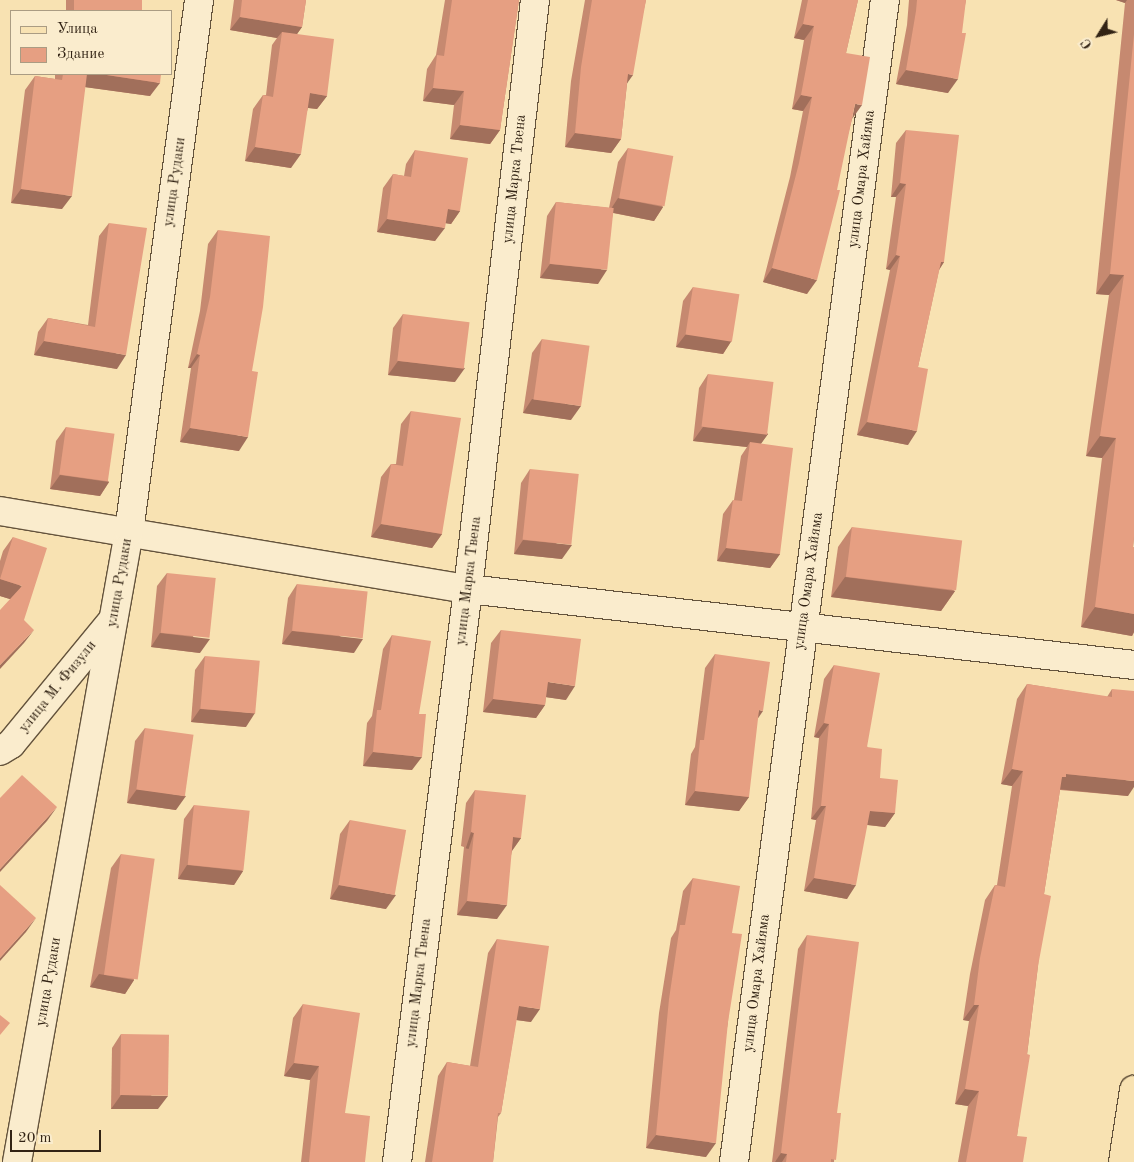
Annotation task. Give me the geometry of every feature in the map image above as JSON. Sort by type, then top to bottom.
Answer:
[{"type":"main road","points":[[1123,1162],[1134,1090]]},
{"type":"street","name":"улица Рудаки","points":[[17,1162],[129,532],[199,0]]},
{"type":"street","name":"улица Марка Твена","points":[[397,1162],[468,589],[535,0]]},
{"type":"street","name":"улица Омара Хайяма","points":[[734,1162],[885,0]]},
{"type":"street","points":[[0,510],[468,589],[802,630],[1134,665]]},
{"type":"street","name":"улица М. Физули","points":[[0,751],[12,744],[113,620]]},
{"type":"building","points":[[74,0],[142,0],[142,10],[74,10]]},
{"type":"building","points":[[242,0],[306,0],[302,27],[240,17]]},
{"type":"building","points":[[452,0],[519,0],[500,130],[460,125],[464,91],[433,88],[437,55],[444,56]]},
{"type":"building","points":[[592,0],[646,0],[633,75],[628,74],[621,139],[575,133],[581,67]]},
{"type":"building","points":[[808,0],[858,0],[846,53],[870,57],[862,105],[855,104],[837,190],[840,190],[817,280],[772,268],[799,163],[812,97],[801,95],[814,26],[803,24]]},
{"type":"building","points":[[917,0],[966,0],[962,33],[966,33],[958,79],[906,70]]},
{"type":"building","points":[[282,32],[334,39],[327,96],[310,93],[301,154],[255,147],[263,95],[273,97]]},
{"type":"building","points":[[1134,34],[1134,614],[1095,607],[1116,438],[1100,436],[1124,275],[1110,274]]},
{"type":"building","points":[[63,75],[87,75],[72,196],[21,189],[35,76],[62,80]]},
{"type":"building","points":[[107,75],[161,75],[160,83]]},
{"type":"building","points":[[906,130],[959,135],[944,262],[941,262],[918,367],[928,369],[917,431],[867,422],[900,256],[896,255],[906,184],[900,183]]},
{"type":"building","points":[[628,148],[673,156],[664,206],[619,198]]},
{"type":"building","points":[[415,150],[468,158],[460,211],[448,209],[445,228],[387,219],[393,174],[411,177]]},
{"type":"building","points":[[556,202],[614,208],[607,270],[550,264]]},
{"type":"building","points":[[109,223],[147,228],[126,355],[44,341],[48,318],[95,327]]},
{"type":"building","points":[[218,230],[270,236],[263,307],[252,371],[258,372],[248,437],[190,428],[200,355],[197,354],[210,297]]},
{"type":"building","points":[[693,287],[739,294],[732,342],[685,334]]},
{"type":"building","points":[[403,314],[470,322],[464,369],[397,361]]},
{"type":"building","points":[[542,339],[590,346],[581,406],[534,399]]},
{"type":"building","points":[[708,374],[774,382],[767,435],[702,427]]},
{"type":"building","points":[[411,411],[461,418],[442,534],[381,524],[391,464],[403,466]]},
{"type":"building","points":[[66,427],[115,434],[108,481],[59,475]]},
{"type":"building","points":[[750,442],[793,448],[780,554],[726,548],[733,500],[742,501]]},
{"type":"building","points":[[530,469],[579,474],[571,545],[523,540]]},
{"type":"building","points":[[852,527],[962,541],[956,590],[846,577]]},
{"type":"building","points":[[13,537],[47,548],[24,620],[34,630],[0,665],[0,610],[22,586],[0,579]]},
{"type":"building","points":[[167,573],[216,578],[209,638],[161,633]]},
{"type":"building","points":[[297,584],[368,591],[363,638],[292,631]]},
{"type":"building","points":[[501,630],[581,639],[575,686],[548,682],[545,705],[493,699]]},
{"type":"building","points":[[392,635],[431,641],[419,714],[426,714],[422,757],[373,752],[377,710],[381,710]]},
{"type":"building","points":[[715,654],[770,662],[763,711],[759,710],[749,797],[695,791],[700,740],[704,740]]},
{"type":"building","points":[[205,656],[260,661],[255,714],[200,709]]},
{"type":"building","points":[[834,665],[880,673],[867,747],[882,749],[880,778],[898,780],[895,813],[870,811],[856,885],[814,878],[826,806],[821,806],[829,724],[824,723]]},
{"type":"building","points":[[1027,684],[1112,697],[1112,689],[1134,691],[1134,781],[1066,774],[1066,777],[1062,777],[1044,894],[1051,896],[1038,966],[1027,1054],[1030,1055],[1017,1136],[1027,1137],[1023,1162],[966,1162],[979,1091],[965,1089],[979,1005],[974,1005],[980,958],[995,885],[1005,887],[1023,771],[1012,769]]},
{"type":"building","points":[[145,728],[194,735],[185,796],[136,789]]},
{"type":"building","points":[[22,775],[57,807],[0,869],[0,798]]},
{"type":"building","points":[[475,790],[526,795],[521,838],[513,837],[507,905],[467,901],[474,833],[471,832]]},
{"type":"building","points":[[194,805],[250,811],[243,871],[188,865]]},
{"type":"building","points":[[350,820],[406,830],[395,895],[339,885]]},
{"type":"building","points":[[121,854],[155,859],[138,980],[104,975]]},
{"type":"building","points":[[693,878],[740,886],[732,933],[742,934],[728,1022],[716,1143],[656,1135],[669,999],[680,925],[685,925]]},
{"type":"building","points":[[0,885],[36,918],[0,958]]},
{"type":"building","points":[[807,935],[859,942],[837,1113],[841,1113],[836,1160],[831,1159],[831,1162],[786,1162],[787,1154],[781,1153]]},
{"type":"building","points":[[497,939],[549,946],[540,1009],[519,1006],[501,1113],[498,1113],[493,1162],[432,1162],[447,1062],[478,1067]]},
{"type":"building","points":[[303,1004],[360,1013],[345,1113],[370,1116],[365,1162],[309,1162],[319,1066],[294,1063]]},
{"type":"building","points":[[0,1015],[10,1023],[0,1035]]},
{"type":"building","points":[[121,1034],[169,1035],[168,1096],[120,1095]]}]
